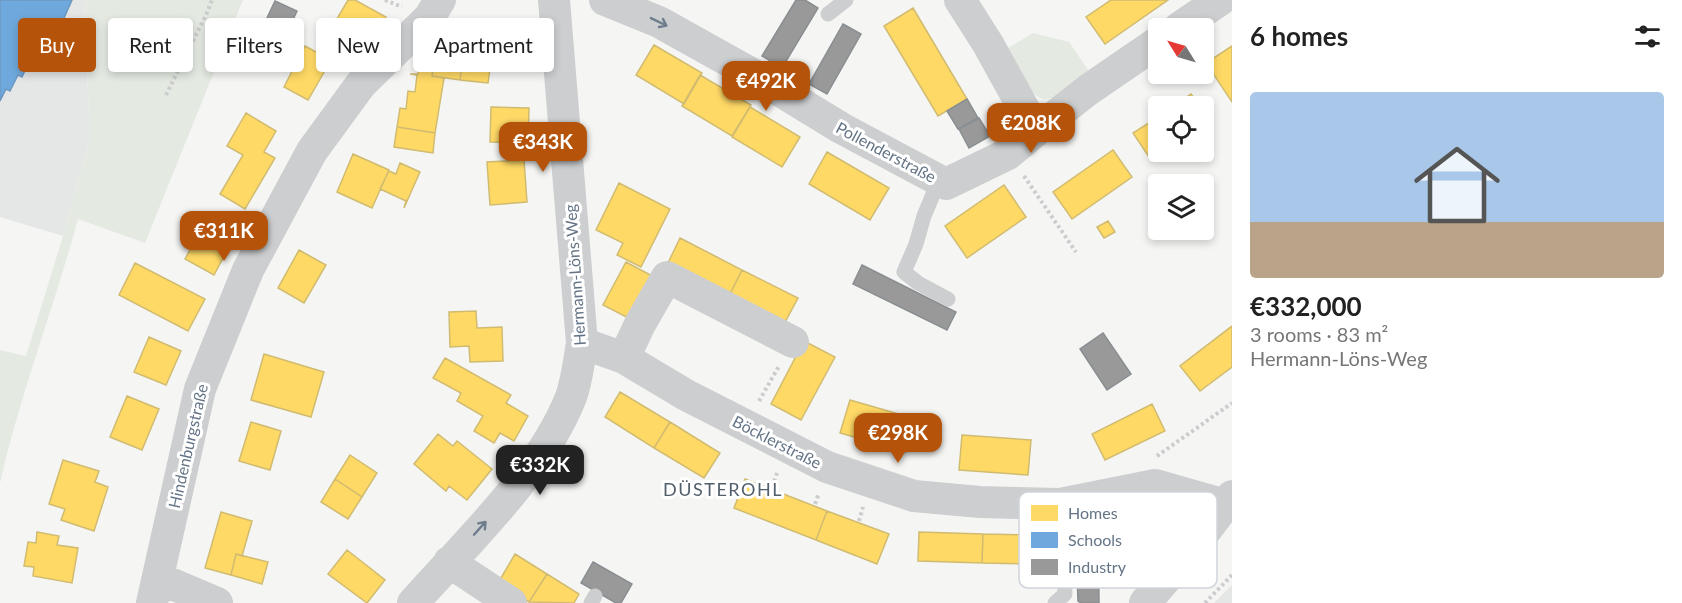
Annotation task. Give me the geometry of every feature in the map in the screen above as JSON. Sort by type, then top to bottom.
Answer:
[{"type":"street","name":"Hermann-Löns-Weg","points":[[413,603],[513,490],[549,442],[571,395],[582,343],[554,0]]},
{"type":"street","name":"Pollenderstraße","points":[[605,0],[659,22],[754,75],[849,133],[946,184],[1008,154],[1088,90],[1148,49]]},
{"type":"street","points":[[960,0],[1037,130]]},
{"type":"street","points":[[1194,18],[1221,0]]},
{"type":"street","name":"Hindenburgstraße","points":[[155,590],[200,389],[248,270],[312,151],[361,84],[435,9]]},
{"type":"street","points":[[624,358],[640,324],[667,277],[793,342]]},
{"type":"street","name":"Böcklerstraße","points":[[582,343],[624,358],[686,395],[827,468],[914,496],[1019,503]]},
{"type":"street","name":"Böcklerstraße","points":[[1117,492],[1155,485],[1187,492]]},
{"type":"street","points":[[1217,515],[1228,501]]},
{"type":"street","points":[[449,562],[511,603]]},
{"type":"street","points":[[155,590],[218,603]]},
{"type":"lane","points":[[828,14],[846,0]]},
{"type":"lane","points":[[939,180],[904,272],[918,283],[948,299]]},
{"type":"lane","points":[[1055,603],[1065,594],[1065,588]]},
{"type":"path","points":[[166,95],[212,0]]},
{"type":"path","points":[[435,9],[459,18]]},
{"type":"path","points":[[1008,154],[1076,252]]},
{"type":"path","points":[[1155,458],[1232,403]]},
{"type":"path","points":[[1205,603],[1232,575]]},
{"type":"shaded area","points":[[0,0],[84,0],[85,18],[18,18],[18,72],[87,72],[90,137],[63,236],[0,217]]},
{"type":"shaded area","points":[[84,0],[243,0],[236,18],[205,18],[205,72],[214,72],[145,243],[78,219],[17,417],[0,483],[0,350],[26,356],[63,236],[90,137],[87,72],[96,72],[96,18],[85,18]]},
{"type":"shaded area","points":[[1033,33],[1069,42],[1091,74],[1052,98],[1041,98],[1033,93],[1008,48]]},
{"type":"shaded area","points":[[1232,585],[1232,603],[1214,603]]},
{"type":"building: Homes","points":[[348,0],[355,0],[386,17],[385,18],[337,18]]},
{"type":"building: Homes","points":[[1111,0],[1168,0],[1105,44],[1086,17]]},
{"type":"building: Homes","points":[[913,8],[967,99],[938,116],[884,26]]},
{"type":"building: Homes","points":[[654,45],[702,73],[684,104],[636,75]]},
{"type":"building: Homes","points":[[305,46],[316,52],[316,72],[324,72],[308,100],[284,87],[292,72],[304,72]]},
{"type":"building: Homes","points":[[1232,46],[1232,102],[1214,75],[1214,58]]},
{"type":"building: Homes","points":[[418,72],[433,72],[432,76],[444,78],[435,133],[397,127],[400,108],[406,109],[408,91],[415,92],[417,75],[410,74],[418,74]]},
{"type":"building: Homes","points":[[433,72],[461,72],[460,80],[432,76]]},
{"type":"building: Homes","points":[[461,72],[490,72],[488,83],[460,80]]},
{"type":"building: Homes","points":[[700,75],[751,105],[732,136],[682,106]]},
{"type":"building: Homes","points":[[491,107],[529,108],[528,143],[490,142]]},
{"type":"building: Homes","points":[[750,107],[800,137],[782,167],[732,137]]},
{"type":"building: Homes","points":[[246,113],[276,131],[264,152],[275,158],[245,209],[220,194],[243,155],[227,146]]},
{"type":"building: Homes","points":[[1148,123],[1148,156],[1133,133]]},
{"type":"building: Homes","points":[[397,127],[435,133],[433,153],[394,147]]},
{"type":"building: Homes","points":[[1113,150],[1132,177],[1072,219],[1053,192]]},
{"type":"building: Homes","points":[[827,152],[889,188],[870,220],[809,184]]},
{"type":"building: Homes","points":[[353,154],[389,170],[372,208],[337,192]]},
{"type":"building: Homes","points":[[524,160],[527,202],[490,205],[487,162]]},
{"type":"building: Homes","points":[[400,163],[420,172],[404,208],[406,201],[380,189],[389,171],[396,174]]},
{"type":"building: Homes","points":[[619,183],[670,209],[641,267],[617,255],[623,243],[596,230]]},
{"type":"building: Homes","points":[[1004,185],[1026,217],[967,258],[945,226]]},
{"type":"building: Homes","points":[[1108,221],[1115,232],[1104,238],[1097,227]]},
{"type":"building: Homes","points":[[202,228],[231,243],[214,275],[185,259]]},
{"type":"building: Homes","points":[[680,238],[742,270],[729,296],[667,265]]},
{"type":"building: Homes","points":[[299,250],[326,265],[304,303],[278,288]]},
{"type":"building: Homes","points":[[626,262],[658,279],[636,322],[603,305]]},
{"type":"building: Homes","points":[[135,263],[205,299],[188,331],[119,295]]},
{"type":"building: Homes","points":[[742,270],[798,298],[784,324],[729,296]]},
{"type":"building: Homes","points":[[476,311],[477,328],[502,327],[503,361],[470,362],[469,346],[450,347],[449,312]]},
{"type":"building: Homes","points":[[1232,326],[1232,367],[1200,391],[1180,366]]},
{"type":"building: Homes","points":[[149,337],[181,351],[166,385],[134,372]]},
{"type":"building: Homes","points":[[804,341],[835,357],[801,420],[771,404]]},
{"type":"building: Homes","points":[[264,354],[324,372],[311,417],[251,400]]},
{"type":"building: Homes","points":[[445,358],[511,395],[506,403],[528,416],[514,441],[500,433],[494,443],[474,431],[483,416],[457,401],[461,393],[433,378]]},
{"type":"building: Homes","points":[[620,392],[670,422],[654,448],[605,417]]},
{"type":"building: Homes","points":[[127,396],[159,409],[142,450],[110,437]]},
{"type":"building: Homes","points":[[850,400],[916,419],[906,452],[840,433]]},
{"type":"building: Homes","points":[[1152,404],[1165,431],[1105,460],[1092,434]]},
{"type":"building: Homes","points":[[251,422],[281,431],[270,470],[239,461]]},
{"type":"building: Homes","points":[[670,422],[720,453],[704,478],[654,448]]},
{"type":"building: Homes","points":[[438,434],[453,446],[457,441],[492,469],[467,500],[449,486],[446,491],[414,464]]},
{"type":"building: Homes","points":[[962,435],[1031,440],[1028,475],[959,470]]},
{"type":"building: Homes","points":[[350,455],[377,473],[362,497],[335,479]]},
{"type":"building: Homes","points":[[63,460],[99,471],[95,482],[108,487],[94,531],[61,520],[65,509],[49,504]]},
{"type":"building: Homes","points":[[335,479],[362,497],[348,519],[321,502]]},
{"type":"building: Homes","points":[[745,479],[827,511],[816,540],[734,508]]},
{"type":"building: Homes","points":[[827,511],[889,534],[877,564],[816,540]]},
{"type":"building: Homes","points":[[221,512],[252,521],[242,556],[236,554],[231,575],[205,568]]},
{"type":"building: Homes","points":[[37,532],[59,536],[57,545],[78,548],[72,583],[33,576],[34,567],[24,566],[28,542],[36,543]]},
{"type":"building: Homes","points":[[919,532],[983,534],[982,563],[918,561]]},
{"type":"building: Homes","points":[[983,534],[1019,535],[1019,564],[982,563]]},
{"type":"building: Homes","points":[[347,550],[385,580],[367,603],[328,574]]},
{"type":"building: Homes","points":[[236,554],[268,562],[262,584],[231,575]]},
{"type":"building: Homes","points":[[515,554],[547,574],[529,602],[498,583]]},
{"type":"building: Homes","points":[[547,574],[579,594],[574,603],[529,602]]},
{"type":"building: Schools","points":[[0,0],[72,0],[64,18],[18,18],[18,72],[24,72],[22,77],[18,75],[10,91],[6,89],[0,101]]},
{"type":"building: Industry","points":[[796,0],[805,0],[818,8],[782,68],[762,56]]},
{"type":"building: Industry","points":[[275,1],[297,11],[294,18],[267,18]]},
{"type":"building: Industry","points":[[843,24],[861,34],[827,94],[809,84]]},
{"type":"building: Industry","points":[[967,99],[978,118],[958,129],[947,111]]},
{"type":"building: Industry","points":[[979,118],[990,136],[969,148],[959,129]]},
{"type":"building: Industry","points":[[862,265],[956,312],[947,330],[853,284]]},
{"type":"building: Industry","points":[[1103,333],[1131,374],[1107,390],[1080,349]]},
{"type":"building: Industry","points":[[593,562],[632,584],[621,603],[616,603],[581,583]]},
{"type":"building: Industry","points":[[1078,588],[1099,588],[1099,603],[1078,601]]},
{"type":"district","name":"DÜSTEROHL","points":[[723,490]]}]
